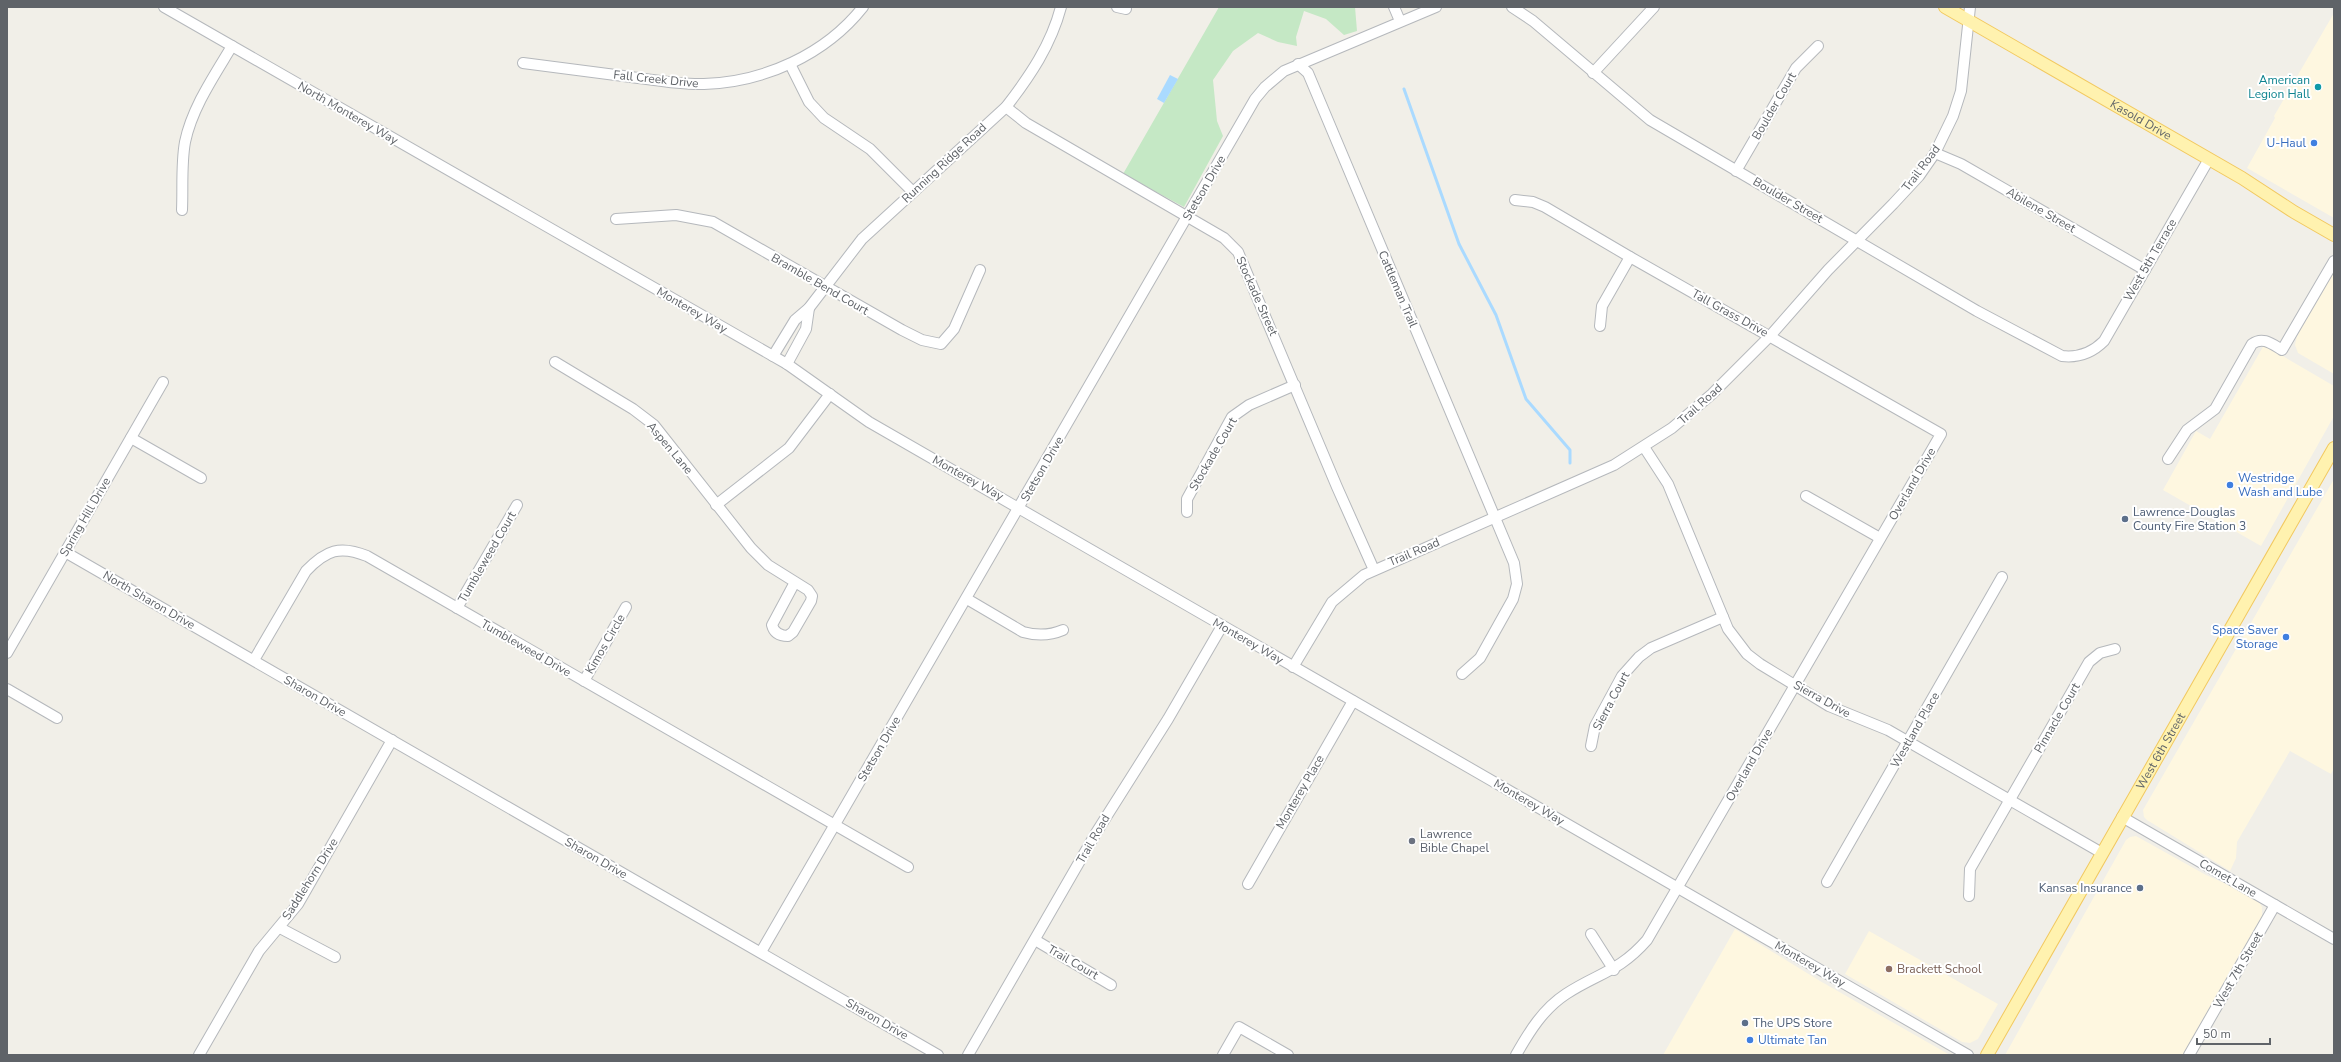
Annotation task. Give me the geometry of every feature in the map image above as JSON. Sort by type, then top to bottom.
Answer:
[{"type":"main road","name":"Kasold Drive","points":[[1945,7],[2209,159],[2334,235]]},
{"type":"main road","name":"West 6th Street","points":[[1987,1055],[2334,448]]},
{"type":"street","name":"North Monterey Way","points":[[164,7],[533,219]]},
{"type":"street","name":"Fall Creek Drive","points":[[523,63],[672,83],[704,84],[748,79],[790,64],[807,56],[838,33],[863,7]]},
{"type":"street","name":"Running Ridge Road","points":[[773,356],[795,320],[809,308],[823,287],[862,239],[1006,107],[1026,82],[1047,47],[1061,7]]},
{"type":"street","points":[[1394,7],[1400,20],[1436,7]]},
{"type":"street","name":"Boulder Street","points":[[1512,7],[1533,21],[1650,120],[2052,353],[2072,357],[2084,355]]},
{"type":"street","points":[[1593,73],[1654,7]]},
{"type":"street","name":"Trail Road","points":[[1293,667],[1332,602],[1351,584],[1374,570],[1614,465],[1644,447],[1694,410],[1770,336],[1857,240],[1919,176],[1935,153],[1953,116],[1961,92],[1970,7]]},
{"type":"street","name":"Stetson Drive","points":[[761,952],[1020,508],[1255,99],[1276,76],[1298,64],[1400,20]]},
{"type":"street","points":[[182,210],[184,157],[190,125],[196,108],[232,46]]},
{"type":"street","name":"Boulder Court","points":[[1736,171],[1796,68],[1806,55],[1818,46]]},
{"type":"street","points":[[790,64],[809,102],[824,118],[870,149],[913,192]]},
{"type":"street","name":"Cattleman Trail","points":[[1298,64],[1308,73],[1514,563],[1516,579],[1515,594],[1480,658],[1462,674]]},
{"type":"street","name":"Stockade Street","points":[[1006,107],[1026,123],[1224,238],[1238,252],[1295,385],[1336,487],[1374,570]]},
{"type":"street","name":"Abilene Street","points":[[1935,153],[1961,164],[2145,270]]},
{"type":"street","name":"West 5th Terrace","points":[[2084,355],[2097,348],[2104,341],[2209,159]]},
{"type":"street","name":"Tall Grass Drive","points":[[1515,200],[1533,202],[1545,206],[1630,257],[1941,434]]},
{"type":"street","name":"Bramble Bend Court","points":[[616,219],[676,215],[713,222],[823,287],[902,330],[922,340],[941,344],[954,329],[980,270]]},
{"type":"street","name":"Monterey Way","points":[[533,219],[787,364],[869,422],[1968,1055]]},
{"type":"street","points":[[1600,326],[1602,306],[1630,257]]},
{"type":"street","points":[[2168,459],[2187,430],[2215,409],[2252,344],[2257,341],[2266,340],[2282,350],[2334,261]]},
{"type":"street","name":"Running Ridge Road","points":[[787,364],[806,328],[809,308]]},
{"type":"street","name":"Aspen Lane","points":[[555,362],[633,409],[654,425],[751,548],[768,565],[808,590],[812,596],[811,601],[793,632],[788,636],[782,636],[773,630],[772,625],[795,582]]},
{"type":"street","name":"Spring Hill Drive","points":[[7,653],[163,382]]},
{"type":"street","name":"Stockade Court","points":[[1187,512],[1187,499],[1232,417],[1249,405],[1295,385]]},
{"type":"street","points":[[716,505],[789,448],[830,394]]},
{"type":"street","name":"Overland Drive","points":[[1516,1055],[1538,1019],[1556,1001],[1574,989],[1614,970],[1628,960],[1648,940],[1679,889],[1941,434]]},
{"type":"street","points":[[131,438],[201,478]]},
{"type":"street","name":"Sierra Drive","points":[[1644,447],[1668,484],[1723,617],[1737,642],[1747,654],[1760,664],[1829,706],[1888,730],[2102,853]]},
{"type":"street","points":[[1806,496],[1880,538]]},
{"type":"street","name":"Tumbleweed Court","points":[[457,608],[517,505]]},
{"type":"street","name":"Tumbleweed Drive","points":[[254,660],[306,571],[323,556],[338,550],[353,551],[367,556],[908,867]]},
{"type":"street","name":"North Sharon Drive","points":[[65,552],[254,660]]},
{"type":"street","name":"Westland Place","points":[[1827,882],[2002,577]]},
{"type":"street","points":[[967,599],[1023,632],[1043,636],[1063,630]]},
{"type":"street","name":"Kimos Circle","points":[[584,681],[626,607]]},
{"type":"street","name":"Sierra Court","points":[[1591,746],[1594,726],[1622,676],[1639,656],[1651,648],[1723,617]]},
{"type":"street","name":"Trail Road","points":[[968,1055],[1096,833],[1168,719],[1222,626]]},
{"type":"street","name":"Pinnacle Court","points":[[1969,896],[1970,869],[2089,662],[2100,653],[2115,649]]},
{"type":"street","name":"Sharon Drive","points":[[254,660],[938,1055]]},
{"type":"street","points":[[7,690],[57,718]]},
{"type":"street","name":"Monterey Place","points":[[1248,884],[1353,701]]},
{"type":"street","name":"Saddlehorn Drive","points":[[199,1055],[257,955],[268,939],[280,928],[298,904],[392,740]]},
{"type":"street","name":"Comet Lane","points":[[2122,817],[2334,939]]},
{"type":"street","name":"West 7th Street","points":[[2189,1055],[2275,905]]},
{"type":"street","points":[[280,928],[335,957]]},
{"type":"street","points":[[1591,934],[1614,970]]},
{"type":"street","name":"Trail Court","points":[[1035,940],[1111,985]]},
{"type":"street","points":[[1223,1055],[1239,1027],[1288,1055]]},
{"type":"shaded area","points":[[2334,13],[2334,218],[2247,168],[2275,118],[2274,116]]},
{"type":"shaded area","points":[[2334,272],[2334,374],[2298,353],[2295,345],[2297,336]]},
{"type":"shaded area","points":[[2264,345],[2334,386],[2334,416],[2261,546],[2163,490],[2196,431],[2210,439]]},
{"type":"shaded area","points":[[2334,479],[2334,768],[2331,774],[2290,751],[2237,842],[2236,858],[2230,871],[2147,820],[2144,817],[2143,810]]},
{"type":"shaded area","points":[[2136,836],[2206,875],[2229,885],[2259,902],[2262,907],[2262,916],[2183,1055],[2005,1055],[2126,840],[2130,837]]},
{"type":"shaded area","points":[[1735,929],[1820,981],[1950,1055],[1663,1055]]},
{"type":"shaded area","points":[[1869,931],[1998,1004],[1978,1039],[1970,1043],[1962,1042],[1845,974]]},
{"type":"green space","points":[[1219,7],[1355,7],[1357,31],[1344,35],[1326,19],[1304,11],[1296,37],[1297,46],[1278,42],[1258,33],[1233,51],[1213,80],[1217,121],[1223,136],[1184,207],[1123,174]]},
{"type":"water","points":[[1170,75],[1178,79],[1164,103],[1157,99]]},
{"type":"waterway","points":[[1404,89],[1459,244],[1496,315],[1526,399],[1570,450],[1570,463]]},
{"type":"place","name":"American Legion Hall","points":[[2318,87]]},
{"type":"place","name":"U-Haul","points":[[2314,143]]},
{"type":"place","name":"Westridge Wash and Lube","points":[[2230,485]]},
{"type":"place","name":"Lawrence-Douglas County Fire Station 3","points":[[2125,519]]},
{"type":"place","name":"Space Saver Storage","points":[[2286,637]]},
{"type":"place","name":"Lawrence Bible Chapel","points":[[1412,841]]},
{"type":"place","name":"Kansas Insurance","points":[[2140,888]]},
{"type":"place","name":"Brackett School","points":[[1889,969]]},
{"type":"place","name":"The UPS Store","points":[[1745,1023]]},
{"type":"place","name":"Ultimate Tan","points":[[1750,1040]]}]
